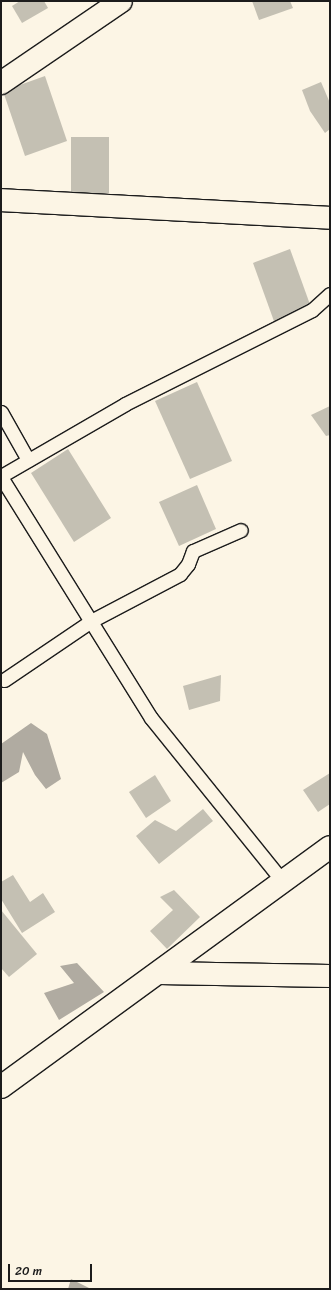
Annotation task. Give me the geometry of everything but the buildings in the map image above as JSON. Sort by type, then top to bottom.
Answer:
[{"type":"street","points":[[1,83],[121,1]]},
{"type":"street","points":[[1,200],[330,218]]},
{"type":"street","points":[[1,1087],[284,883],[330,848]]},
{"type":"street","points":[[159,973],[330,976]]},
{"type":"lane","points":[[284,883],[151,718],[1,477],[125,404],[312,310],[330,294]]},
{"type":"lane","points":[[1,412],[28,460]]},
{"type":"lane","points":[[4,680],[90,621],[180,574],[188,564],[194,551],[241,530]]},
{"type":"shaded area","points":[[31,723],[47,734],[61,779],[46,789],[35,775],[23,752],[19,772],[1,783],[1,744]]},
{"type":"shaded area","points":[[77,963],[104,992],[59,1020],[44,993],[74,983],[60,966]]},
{"type":"shaded area","points":[[71,1279],[91,1289],[68,1289]]}]
